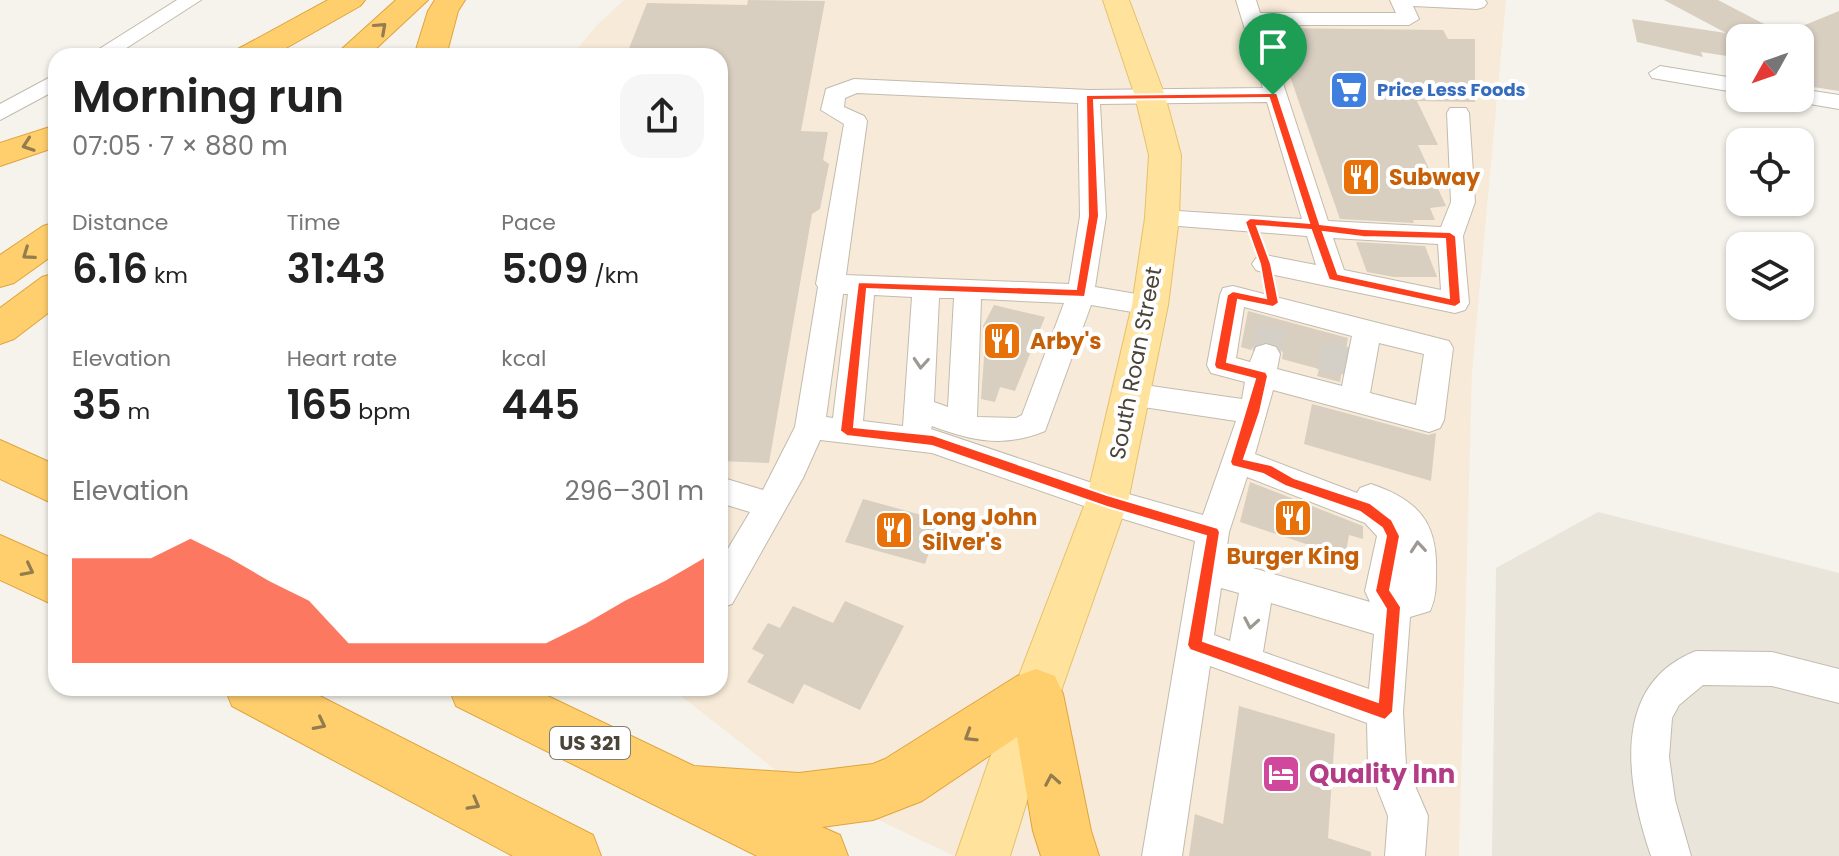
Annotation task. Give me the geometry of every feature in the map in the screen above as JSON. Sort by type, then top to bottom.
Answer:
[{"type":"highway","points":[[263,48],[350,0]]},
{"type":"highway","points":[[310,48],[371,0]]},
{"type":"highway","points":[[359,48],[413,0]]},
{"type":"highway","points":[[432,48],[439,21],[450,0]]},
{"type":"highway","points":[[0,155],[48,138]]},
{"type":"highway","points":[[0,274],[48,241]]},
{"type":"highway","points":[[0,330],[48,293]]},
{"type":"highway","points":[[0,330],[48,303]]},
{"type":"highway","points":[[0,455],[48,463]]},
{"type":"highway","points":[[0,455],[48,482]]},
{"type":"highway","points":[[0,556],[48,580]]},
{"type":"highway","points":[[694,794],[799,801],[873,792],[902,781],[1036,694],[1070,856]]},
{"type":"highway","points":[[266,696],[572,856]]},
{"type":"highway","name":"US 321","points":[[493,696],[819,856]]},
{"type":"main road","name":"South Roan Street","points":[[983,856],[1036,694],[1107,501],[1150,305],[1162,218],[1165,155],[1150,96],[1116,0]]},
{"type":"street","points":[[112,48],[191,0]]},
{"type":"street","points":[[1333,277],[1273,95],[1249,9],[1409,19],[1400,0]]},
{"type":"street","points":[[1412,0],[1477,3]]},
{"type":"street","points":[[1660,73],[1726,84]]},
{"type":"street","points":[[0,113],[48,86]]},
{"type":"street","points":[[728,579],[792,469],[810,427],[829,284],[856,121],[832,110],[834,94],[854,86],[1089,97],[1273,95]]},
{"type":"street","points":[[918,408],[962,425],[1005,432],[1017,432],[1034,423],[1081,294],[1093,216],[1089,97]]},
{"type":"street","points":[[1814,98],[1839,102]]},
{"type":"street","points":[[1265,264],[1455,303],[1450,236],[1463,202],[1458,113]]},
{"type":"street","points":[[1162,218],[1250,222],[1363,233],[1450,236]]},
{"type":"street","points":[[1250,222],[1265,264],[1274,309]]},
{"type":"street","points":[[829,284],[1081,294],[1150,305]]},
{"type":"street","points":[[847,431],[862,285]]},
{"type":"street","points":[[918,439],[926,287]]},
{"type":"street","points":[[962,425],[968,289]]},
{"type":"street","points":[[1233,295],[1274,309],[1348,327],[1439,348],[1429,420],[1354,400],[1328,382],[1264,365],[1221,365],[1233,295]]},
{"type":"street","points":[[1348,327],[1354,400]]},
{"type":"street","points":[[1162,856],[1213,532],[1251,466],[1254,412],[1264,365]]},
{"type":"street","points":[[1130,394],[1254,412]]},
{"type":"street","points":[[810,427],[933,441],[1107,501],[1213,532]]},
{"type":"street","points":[[1251,466],[1365,507],[1387,524],[1393,536],[1382,591],[1394,615],[1385,712],[1387,765],[1408,816],[1405,856]]},
{"type":"street","points":[[728,492],[771,505]]},
{"type":"street","points":[[1207,569],[1394,615]]},
{"type":"street","points":[[1244,662],[1258,583]]},
{"type":"street","points":[[1195,645],[1385,712]]},
{"type":"street","points":[[1671,856],[1659,826],[1649,727],[1660,699],[1696,668],[1772,669],[1839,686]]},
{"type":"shaded area","points":[[624,0],[1506,0],[1472,372],[1459,856],[954,856],[778,772],[681,696],[728,696],[728,48],[578,48]]},
{"type":"shaded area","points":[[1598,512],[1839,573],[1839,856],[1492,856],[1496,568]]},
{"type":"building","points":[[748,0],[825,1],[801,131],[828,132],[823,160],[829,164],[820,209],[812,214],[769,463],[728,461],[728,48],[629,48],[647,3],[747,5]]},
{"type":"building","points":[[1664,0],[1718,0],[1764,24],[1726,24],[1726,33]]},
{"type":"building","points":[[1839,11],[1839,91],[1814,87],[1814,24],[1807,24]]},
{"type":"building","points":[[1632,19],[1726,33],[1726,56],[1701,52],[1703,57],[1637,42]]},
{"type":"building","points":[[1273,28],[1443,30],[1448,39],[1475,39],[1475,102],[1417,101],[1438,145],[1418,145],[1446,206],[1430,208],[1435,220],[1413,220],[1414,223],[1340,219]]},
{"type":"building","points":[[1356,242],[1425,246],[1437,277],[1394,277],[1367,272]]},
{"type":"building","points":[[994,305],[1045,317],[1015,391],[1000,387],[995,402],[981,399],[985,343],[983,326]]},
{"type":"building","points":[[1248,311],[1348,338],[1340,382],[1317,376],[1319,369],[1282,359],[1283,353],[1277,344],[1265,341],[1255,344],[1251,350],[1241,347]]},
{"type":"building","points":[[1312,404],[1428,435],[1436,433],[1431,481],[1304,444]]},
{"type":"building","points":[[1250,482],[1363,526],[1363,539],[1349,535],[1345,557],[1240,522]]},
{"type":"building","points":[[863,499],[940,520],[925,564],[845,542]]},
{"type":"building","points":[[845,601],[904,626],[860,710],[804,684],[793,704],[747,682],[764,655],[752,649],[768,623],[780,628],[793,606],[833,623]]},
{"type":"building","name":"Quality Inn","points":[[1239,706],[1335,734],[1328,838],[1371,852],[1371,856],[1189,856],[1195,814],[1223,824]]},
{"type":"tunnel","points":[[1266,354],[1275,315]]},
{"type":"tunnel","points":[[1331,372],[1339,331]]},
{"type":"place","name":"Price Less Foods","points":[[1349,90]]},
{"type":"place","name":"Subway","points":[[1361,177]]},
{"type":"place","name":"Arby's","points":[[1002,341]]},
{"type":"place","name":"Burger King","points":[[1293,518]]},
{"type":"place","name":"Long John Silver's","points":[[894,530]]},
{"type":"place","name":"Quality Inn","points":[[1281,774]]},
{"type":"route","points":[[1273,95],[1089,97],[1093,216],[1081,294],[862,285],[847,431],[933,441],[1107,501],[1213,532],[1195,645],[1385,712],[1394,607],[1382,591],[1393,536],[1387,524],[1365,507],[1290,482],[1266,469],[1237,462],[1254,412],[1261,376],[1221,365],[1233,295],[1273,303],[1265,264],[1250,222],[1316,227],[1363,233],[1450,236],[1455,303],[1333,277],[1316,227],[1273,95]]}]
